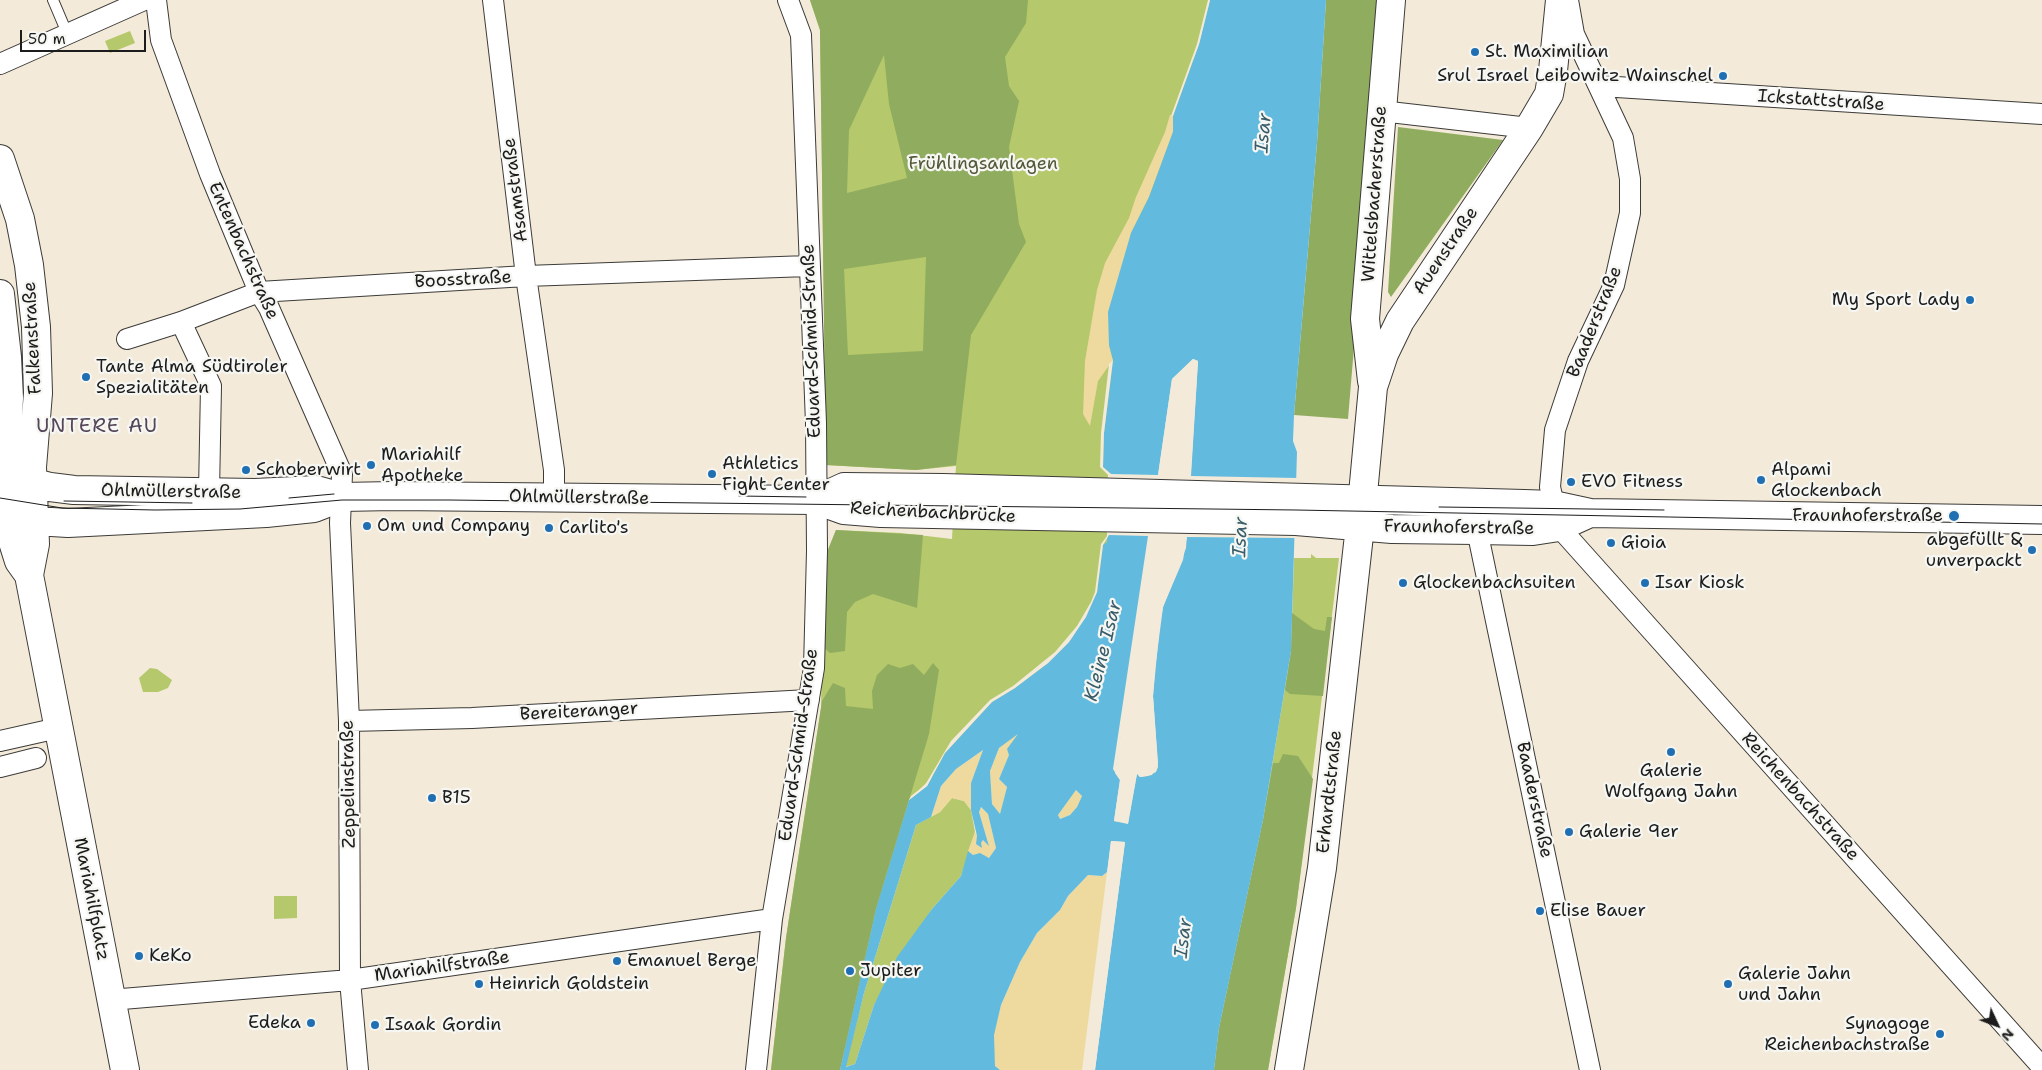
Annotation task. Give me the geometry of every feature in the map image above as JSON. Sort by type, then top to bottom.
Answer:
[{"type":"main road","name":"Wittelsbacherstraße","points":[[1372,387],[1365,319],[1391,0]]},
{"type":"main road","name":"Auenstraße","points":[[1361,513],[1372,387],[1384,354],[1400,321],[1529,128],[1549,94],[1560,0]]},
{"type":"main road","name":"Falkenstraße","points":[[0,159],[20,219],[29,265],[36,327],[38,393],[13,477]]},
{"type":"main road","name":"Falkenstraße","points":[[0,294],[9,398],[6,456],[13,477],[15,520]]},
{"type":"main road","name":"Ohlmüllerstraße","points":[[13,477],[74,490],[209,492],[316,490],[342,498],[816,500]]},
{"type":"main road","name":"Reichenbachbrücke","points":[[816,500],[844,486],[943,488],[1079,493],[1361,513]]},
{"type":"main road","name":"Ohlmüllerstraße","points":[[15,520],[68,523],[266,513],[314,508],[342,498]]},
{"type":"main road","name":"Reichenbachbrücke","points":[[816,500],[844,510],[942,516],[1296,509]]},
{"type":"main road","name":"Fraunhoferstraße","points":[[1361,513],[1392,529],[1533,531],[1556,516]]},
{"type":"main road","name":"Fraunhoferstraße","points":[[1361,513],[1556,516],[1590,513],[2042,520]]},
{"type":"main road","name":"Erhardtstraße","points":[[1289,1070],[1322,868],[1361,513]]},
{"type":"main road","name":"Mariahilfplatz","points":[[15,520],[35,544],[33,562],[28,575],[125,1070]]},
{"type":"street","points":[[0,64],[144,0]]},
{"type":"street","name":"Entenbachstraße","points":[[156,0],[165,49],[210,174],[259,292],[269,308],[342,474],[342,498]]},
{"type":"street","name":"Asamstraße","points":[[492,0],[526,276],[554,470],[554,498]]},
{"type":"street","name":"Eduard-Schmid-Straße","points":[[756,1070],[772,919],[814,668],[816,423],[808,266],[801,35],[788,0]]},
{"type":"street","name":"Baaderstraße","points":[[1556,516],[1550,471],[1554,430],[1578,361],[1614,285],[1630,214],[1630,179],[1623,138],[1601,86],[1574,34],[1568,0]]},
{"type":"street","name":"Ickstattstraße","points":[[1601,86],[2042,114]]},
{"type":"street","points":[[1381,111],[1529,128]]},
{"type":"street","name":"Boosstraße","points":[[127,339],[181,322],[259,292],[526,276],[808,266]]},
{"type":"street","points":[[181,322],[211,386],[209,492]]},
{"type":"street","name":"Zeppelinstraße","points":[[342,498],[340,523],[349,721],[350,980],[358,1070]]},
{"type":"street","name":"Reichenbachstraße","points":[[1556,516],[2042,1066]]},
{"type":"street","name":"Baaderstraße","points":[[1477,530],[1590,1070]]},
{"type":"street","name":"Bereiteranger","points":[[349,721],[472,718],[809,700]]},
{"type":"street","points":[[0,741],[58,728]]},
{"type":"street","points":[[0,767],[36,758]]},
{"type":"street","name":"Mariahilfstraße","points":[[110,1000],[350,980],[772,919]]},
{"type":"lane","points":[[53,0],[67,33]]},
{"type":"green space","name":"Frühlingsanlagen","points":[[810,0],[1210,0],[1113,360],[1109,537],[1097,592],[1069,642],[909,800],[840,1070],[771,1070],[786,938],[821,708],[823,562],[836,530],[901,533],[952,539],[956,466],[916,470],[826,465],[820,30]]},
{"type":"green space","points":[[810,0],[1028,0],[1026,23],[1005,57],[1009,86],[1019,101],[1009,147],[1019,224],[1026,242],[971,335],[956,465],[916,470],[826,465],[820,30]],"holes":[[[884,55],[889,104],[907,178],[847,193],[849,130]],[[926,257],[923,351],[848,355],[844,269]]]},
{"type":"green space","points":[[1326,0],[1383,0],[1348,419],[1294,415],[1317,143]]},
{"type":"green space","points":[[130,31],[135,43],[110,53],[105,41]]},
{"type":"green space","points":[[1398,127],[1503,140],[1391,297],[1388,292]]},
{"type":"green space","points":[[836,530],[923,535],[917,608],[873,594],[855,602],[847,612],[845,651],[830,653],[822,646],[823,562]]},
{"type":"green space","points":[[1311,554],[1316,558],[1339,558],[1296,908],[1268,1070],[1214,1070],[1219,1028],[1263,820],[1291,651],[1294,558],[1311,558]]},
{"type":"green space","points":[[1292,613],[1314,629],[1325,631],[1327,617],[1332,617],[1323,696],[1290,694],[1285,690],[1291,651]]},
{"type":"green space","points":[[933,663],[939,670],[929,734],[876,909],[840,1070],[771,1070],[786,938],[822,701],[833,683],[845,688],[846,706],[873,709],[872,691],[877,675],[888,664],[900,668],[913,664],[924,675]]},
{"type":"green space","points":[[150,668],[157,669],[172,680],[168,688],[158,692],[143,692],[139,678]]},
{"type":"green space","points":[[1283,754],[1298,756],[1313,779],[1296,908],[1268,1070],[1214,1070],[1219,1028],[1263,820],[1273,763],[1279,763]]},
{"type":"green space","points":[[952,798],[964,801],[971,810],[975,832],[961,876],[932,909],[874,1005],[855,1064],[845,1067],[864,993],[916,825],[940,812]]},
{"type":"green space","points":[[274,896],[297,896],[297,918],[274,919]]},
{"type":"sand","points":[[1170,115],[1173,116],[1173,132],[1149,197],[1131,233],[1109,345],[1113,360],[1098,381],[1090,426],[1083,414],[1085,361],[1097,290],[1105,263],[1129,218],[1136,197],[1165,132]]},
{"type":"sand","points":[[1019,732],[999,779],[1007,787],[1000,815],[992,804],[990,771],[999,748]]},
{"type":"sand","points":[[983,750],[971,783],[971,810],[964,801],[952,798],[940,812],[931,817],[941,786],[956,769]]},
{"type":"sand","points":[[1076,790],[1082,796],[1077,807],[1070,815],[1060,819],[1058,815]]},
{"type":"sand","points":[[980,807],[988,814],[996,848],[989,858],[973,855],[968,851],[975,832],[981,843],[983,840],[989,845],[979,812]]},
{"type":"sand","points":[[1107,872],[1082,1070],[1000,1070],[995,1066],[993,1035],[1001,1005],[1020,962],[1037,933],[1060,910],[1068,896],[1088,875],[1102,876]]},
{"type":"water","points":[[1210,0],[1326,0],[1317,143],[1294,415],[1293,441],[1297,452],[1291,651],[1263,820],[1219,1028],[1214,1070],[1095,1070],[1125,842],[1111,841],[1107,872],[1102,876],[1088,875],[1068,896],[1060,910],[1037,933],[1020,962],[1001,1005],[994,1035],[995,1066],[1000,1070],[840,1070],[876,909],[909,800],[927,786],[945,753],[992,702],[1015,688],[1048,663],[1069,642],[1085,617],[1097,592],[1103,545],[1107,542],[1111,474],[1103,467],[1104,433],[1113,360],[1109,345],[1108,312],[1131,233],[1149,197],[1173,132],[1173,116],[1199,44]],"holes":[[[1193,359],[1198,361],[1186,548],[1163,607],[1155,669],[1153,696],[1158,763],[1152,775],[1140,777],[1137,773],[1128,823],[1114,821],[1120,780],[1115,773],[1172,379]],[[1018,734],[1007,749],[1009,755],[999,779],[1007,787],[1000,814],[992,804],[990,771],[999,748]],[[983,750],[971,783],[971,810],[977,836],[976,844],[982,848],[981,843],[983,840],[989,846],[979,812],[981,807],[988,814],[996,848],[989,858],[980,853],[973,855],[968,851],[961,876],[932,909],[897,957],[874,1005],[855,1064],[846,1067],[864,993],[916,825],[931,817],[941,786],[956,769]],[[1076,790],[1082,796],[1077,807],[1070,815],[1060,819],[1058,815]]]},
{"type":"pier","points":[[1208,0],[1210,0],[1199,44],[1173,116],[1171,116],[1197,44]]},
{"type":"pier","points":[[1193,359],[1198,361],[1191,476],[1297,478],[1295,538],[1187,537],[1183,560],[1163,607],[1160,623],[1153,696],[1158,767],[1156,772],[1148,776],[1140,777],[1137,774],[1128,824],[1114,821],[1120,780],[1113,769],[1148,536],[1109,535],[1103,545],[1097,592],[1086,617],[1069,642],[1048,663],[1015,688],[992,702],[945,753],[927,786],[909,800],[911,796],[925,785],[951,741],[990,700],[1013,686],[1055,652],[1077,626],[1091,602],[1095,592],[1101,544],[1107,536],[1108,475],[1100,467],[1101,433],[1109,364],[1113,360],[1104,433],[1103,467],[1111,474],[1158,475],[1172,379]],"holes":[[[1195,362],[1184,548],[1160,607],[1152,669],[1151,695],[1156,767],[1151,773],[1144,775],[1138,770],[1134,771],[1126,821],[1117,819],[1122,780],[1116,769],[1174,380]]]},
{"type":"pier","points":[[1111,841],[1125,842],[1095,1070],[1092,1070],[1122,844],[1113,843],[1110,872],[1107,875]]},
{"type":"tram line","points":[[289,498],[334,494]]},
{"type":"tram line","points":[[739,496],[806,497]]},
{"type":"tram line","points":[[0,498],[62,508],[155,510],[240,509],[342,500],[449,500],[1296,510],[2042,524]]},
{"type":"tram line","points":[[64,501],[192,503]]},
{"type":"tram line","points":[[1439,507],[1664,510]]},
{"type":"place","name":"St. Maximilian","points":[[1475,52]]},
{"type":"place","name":"Srul Israel Leibowitz Wainschel","points":[[1723,76]]},
{"type":"place","name":"My Sport Lady","points":[[1970,300]]},
{"type":"place","name":"Tante Alma Südtiroler Spezialitäten","points":[[86,377]]},
{"type":"place","name":"Mariahilf Apotheke","points":[[371,465]]},
{"type":"place","name":"Schoberwirt","points":[[246,470]]},
{"type":"place","name":"Athletics Fight Center","points":[[712,474]]},
{"type":"place","name":"Alpami Glockenbach","points":[[1761,480]]},
{"type":"place","name":"EVO Fitness","points":[[1571,482]]},
{"type":"place","name":"Fraunhoferstraße","points":[[1954,516]]},
{"type":"place","name":"Om und Company","points":[[367,526]]},
{"type":"place","name":"Carlito's","points":[[549,528]]},
{"type":"place","name":"Gioia","points":[[1611,543]]},
{"type":"place","name":"abgefüllt & unverpackt","points":[[2032,550]]},
{"type":"place","name":"Glockenbachsuiten","points":[[1403,583]]},
{"type":"place","name":"Isar Kiosk","points":[[1645,583]]},
{"type":"place","name":"Galerie Wolfgang Jahn","points":[[1671,752]]},
{"type":"place","name":"B15","points":[[432,798]]},
{"type":"place","name":"Galerie 9er","points":[[1569,832]]},
{"type":"place","name":"Elise Bauer","points":[[1540,911]]},
{"type":"place","name":"KeKo","points":[[139,956]]},
{"type":"place","name":"Emanuel Berge","points":[[617,961]]},
{"type":"place","name":"Jupiter","points":[[850,971]]},
{"type":"place","name":"Heinrich Goldstein","points":[[479,984]]},
{"type":"place","name":"Galerie Jahn und Jahn","points":[[1728,984]]},
{"type":"place","name":"Edeka","points":[[311,1023]]},
{"type":"place","name":"Isaak Gordin","points":[[375,1025]]},
{"type":"place","name":"Synagoge Reichenbachstraße","points":[[1940,1034]]},
{"type":"district","name":"UNTERE AU","points":[[97,427]]},
{"type":"water label","name":"Isar","points":[[1264,133]]},
{"type":"water label","name":"Isar","points":[[1241,537]]},
{"type":"water label","name":"Kleine Isar","points":[[1104,651]]},
{"type":"water label","name":"Isar","points":[[1184,938]]}]
